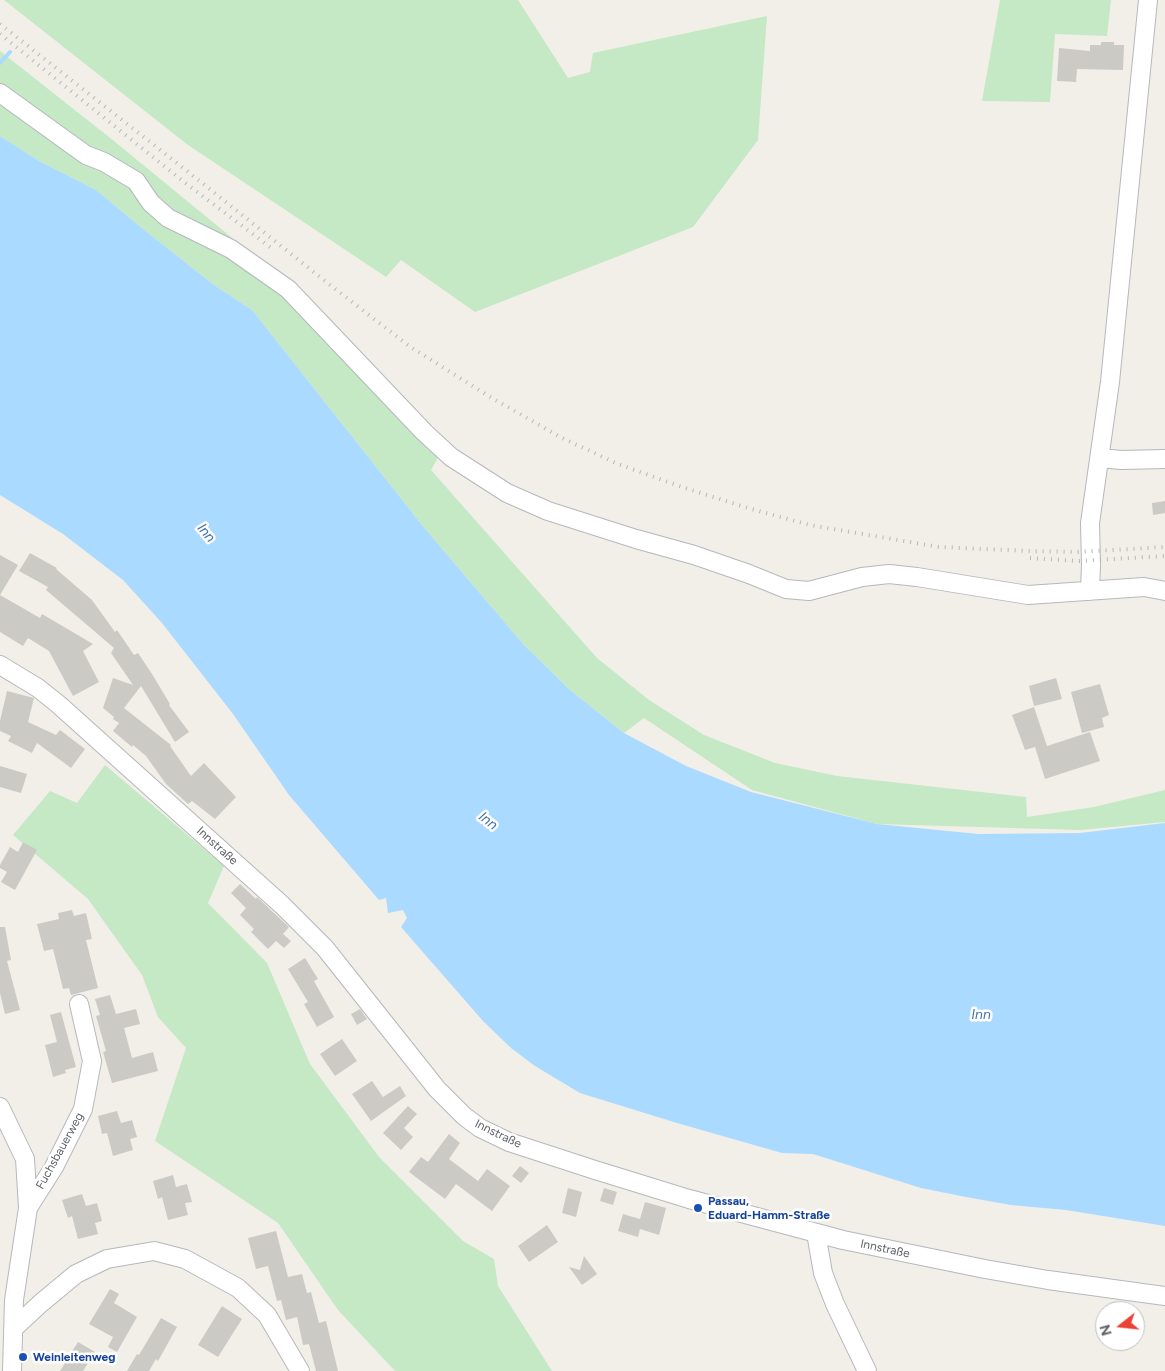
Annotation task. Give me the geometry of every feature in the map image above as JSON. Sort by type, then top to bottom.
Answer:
[{"type":"street","points":[[1090,591],[1090,523],[1110,382],[1148,0]]},
{"type":"street","points":[[0,93],[86,155],[104,162],[136,181],[151,203],[168,218],[231,249],[288,288],[424,432],[451,457],[508,493],[548,511],[694,555],[786,589],[808,592],[862,577],[889,574],[1028,595],[1144,587],[1165,591]]},
{"type":"street","points":[[1100,458],[1121,460],[1165,459]]},
{"type":"street","name":"Innstraße","points":[[0,665],[38,688],[58,704],[282,905],[325,948],[438,1089],[464,1116],[480,1128],[509,1142],[595,1170],[816,1233],[985,1270],[1165,1296]]},
{"type":"street","name":"Fuchsbauerweg","points":[[28,1208],[54,1167],[83,1109],[92,1061],[79,1004]]},
{"type":"street","name":"Fuchsbauerweg","points":[[0,1107],[25,1159],[28,1208],[14,1300],[12,1371]]},
{"type":"street","points":[[816,1233],[823,1273],[835,1304],[867,1371]]},
{"type":"street","points":[[13,1329],[76,1274],[107,1259],[154,1251],[185,1259],[238,1288],[267,1315],[300,1371]]},
{"type":"green space","points":[[4,0],[518,0],[568,78],[590,72],[593,53],[767,16],[758,140],[693,227],[475,312],[401,260],[386,277],[188,145]]},
{"type":"green space","points":[[1000,0],[1111,0],[1107,36],[1055,34],[1050,102],[982,101]]},
{"type":"green space","points":[[0,51],[109,137],[297,291],[440,454],[431,470],[597,658],[649,700],[704,735],[775,763],[837,776],[1026,797],[1027,817],[1094,807],[1165,790],[1165,822],[1080,830],[877,824],[752,790],[644,718],[624,733],[570,690],[524,645],[426,530],[252,310],[214,285],[96,190],[39,161],[0,136]]},
{"type":"green space","points":[[105,765],[224,866],[208,903],[267,963],[310,1064],[379,1157],[463,1241],[494,1259],[498,1286],[552,1371],[395,1371],[338,1310],[278,1223],[155,1141],[186,1048],[158,1017],[142,975],[88,899],[13,835],[50,791],[77,803]]},
{"type":"water","name":"Inn","points":[[0,136],[39,161],[96,190],[214,285],[252,310],[426,530],[524,645],[570,690],[624,733],[686,766],[751,792],[877,824],[978,834],[1080,833],[1165,823],[1165,1226],[1066,1210],[1011,1205],[966,1197],[921,1188],[813,1154],[782,1153],[580,1093],[535,1066],[511,1048],[483,1021],[401,927],[407,918],[403,910],[388,913],[386,898],[379,900],[289,795],[233,714],[162,623],[123,580],[63,534],[0,495]]},
{"type":"building","points":[[1101,42],[1114,42],[1114,45],[1124,45],[1123,70],[1077,69],[1076,82],[1057,81],[1059,48],[1090,51],[1090,45],[1101,45]]},
{"type":"building","points":[[1165,501],[1165,513],[1153,515],[1152,503]]},
{"type":"building","points":[[30,553],[57,568],[92,600],[115,632],[117,630],[134,655],[138,653],[169,705],[189,732],[175,742],[141,686],[124,708],[171,745],[191,776],[204,763],[236,797],[215,819],[192,801],[188,804],[166,784],[146,756],[113,731],[119,723],[103,708],[113,678],[133,685],[111,653],[114,648],[46,590],[48,587],[19,571]]},
{"type":"building","points":[[0,555],[18,565],[0,595]]},
{"type":"building","points":[[0,595],[40,618],[42,614],[93,644],[83,651],[99,682],[73,696],[49,651],[28,638],[23,646],[0,632]]},
{"type":"building","points":[[1056,678],[1062,699],[1034,706],[1029,686]]},
{"type":"building","points":[[1100,684],[1109,715],[1102,718],[1104,727],[1082,733],[1071,692]]},
{"type":"building","points":[[7,691],[34,698],[28,722],[56,735],[60,730],[85,749],[71,768],[37,743],[32,753],[8,741],[11,736],[0,731],[0,721]]},
{"type":"building","points":[[1034,707],[1047,746],[1090,732],[1100,761],[1045,779],[1035,747],[1025,750],[1012,715]]},
{"type":"building","points":[[0,766],[27,774],[21,793],[0,787]]},
{"type":"building","points":[[23,842],[37,850],[15,890],[1,882],[7,872],[0,868],[0,865],[10,847],[18,852]]},
{"type":"building","points":[[240,884],[289,927],[283,934],[291,941],[284,948],[276,941],[268,949],[251,932],[254,929],[240,915],[246,908],[231,893]]},
{"type":"building","points":[[72,910],[74,916],[86,913],[92,939],[86,940],[98,988],[71,995],[69,988],[63,989],[53,949],[44,951],[37,924],[59,919],[58,913]]},
{"type":"building","points":[[0,927],[5,927],[11,960],[7,961],[20,1010],[5,1014],[0,993]]},
{"type":"building","points":[[305,958],[318,979],[314,981],[334,1017],[317,1027],[304,1004],[308,1002],[288,969]]},
{"type":"building","points":[[110,995],[116,1014],[136,1009],[140,1024],[124,1028],[132,1058],[153,1052],[158,1071],[112,1083],[103,1052],[106,1051],[96,1016],[100,1015],[95,999]]},
{"type":"building","points":[[360,1009],[367,1019],[357,1025],[351,1014]]},
{"type":"building","points":[[61,1012],[76,1067],[65,1070],[66,1073],[53,1077],[45,1045],[57,1042],[50,1015]]},
{"type":"building","points":[[342,1039],[357,1061],[335,1076],[320,1054]]},
{"type":"building","points":[[372,1081],[383,1097],[400,1086],[406,1096],[371,1121],[352,1094]]},
{"type":"building","points":[[408,1106],[417,1114],[404,1128],[413,1137],[401,1150],[383,1133]]},
{"type":"building","points":[[117,1111],[121,1123],[132,1120],[137,1137],[130,1139],[133,1150],[113,1156],[107,1133],[102,1134],[98,1116]]},
{"type":"building","points":[[449,1134],[460,1143],[449,1159],[478,1181],[487,1169],[510,1186],[492,1211],[456,1184],[445,1199],[409,1172],[421,1157],[428,1162]]},
{"type":"building","points":[[520,1166],[529,1173],[521,1183],[512,1176]]},
{"type":"building","points":[[173,1175],[176,1187],[187,1184],[192,1202],[185,1203],[188,1215],[168,1220],[162,1197],[158,1199],[153,1181]]},
{"type":"building","points":[[568,1188],[582,1192],[576,1217],[562,1213]]},
{"type":"building","points":[[604,1188],[617,1192],[613,1205],[600,1201]]},
{"type":"building","points":[[82,1194],[86,1206],[97,1203],[102,1221],[95,1223],[98,1234],[78,1239],[72,1216],[68,1218],[62,1200]]},
{"type":"building","points":[[645,1202],[666,1208],[659,1235],[640,1229],[638,1237],[618,1231],[623,1214],[640,1219]]},
{"type":"building","points":[[547,1225],[558,1242],[529,1262],[518,1246]]},
{"type":"building","points":[[276,1231],[288,1277],[302,1274],[307,1293],[311,1292],[319,1323],[326,1321],[338,1371],[316,1371],[309,1344],[303,1345],[297,1317],[286,1320],[281,1300],[277,1301],[268,1266],[256,1269],[248,1238]]},
{"type":"building","points":[[584,1256],[597,1274],[582,1285],[569,1267],[580,1270]]},
{"type":"building","points":[[110,1289],[119,1294],[114,1303],[137,1317],[117,1352],[108,1347],[113,1337],[89,1324]]},
{"type":"building","points":[[222,1306],[242,1319],[218,1357],[198,1345]]},
{"type":"building","points":[[161,1318],[177,1327],[158,1361],[156,1359],[149,1371],[127,1371],[137,1354],[139,1355]]},
{"type":"building","points":[[78,1342],[95,1352],[83,1371],[60,1371]]},
{"type":"waterway","points":[[0,63],[10,52]]},
{"type":"railway","points":[[0,24],[409,346],[487,395],[560,437],[618,464],[748,508],[810,525],[939,547],[1077,552],[1165,547]]},
{"type":"railway","points":[[0,34],[179,178],[271,248]]},
{"type":"railway","points":[[1030,558],[1078,561],[1165,556]]},
{"type":"place","name":"Passau, Eduard-Hamm-Straße","points":[[698,1208]]},
{"type":"place","name":"Weinleitenweg","points":[[23,1357]]}]
